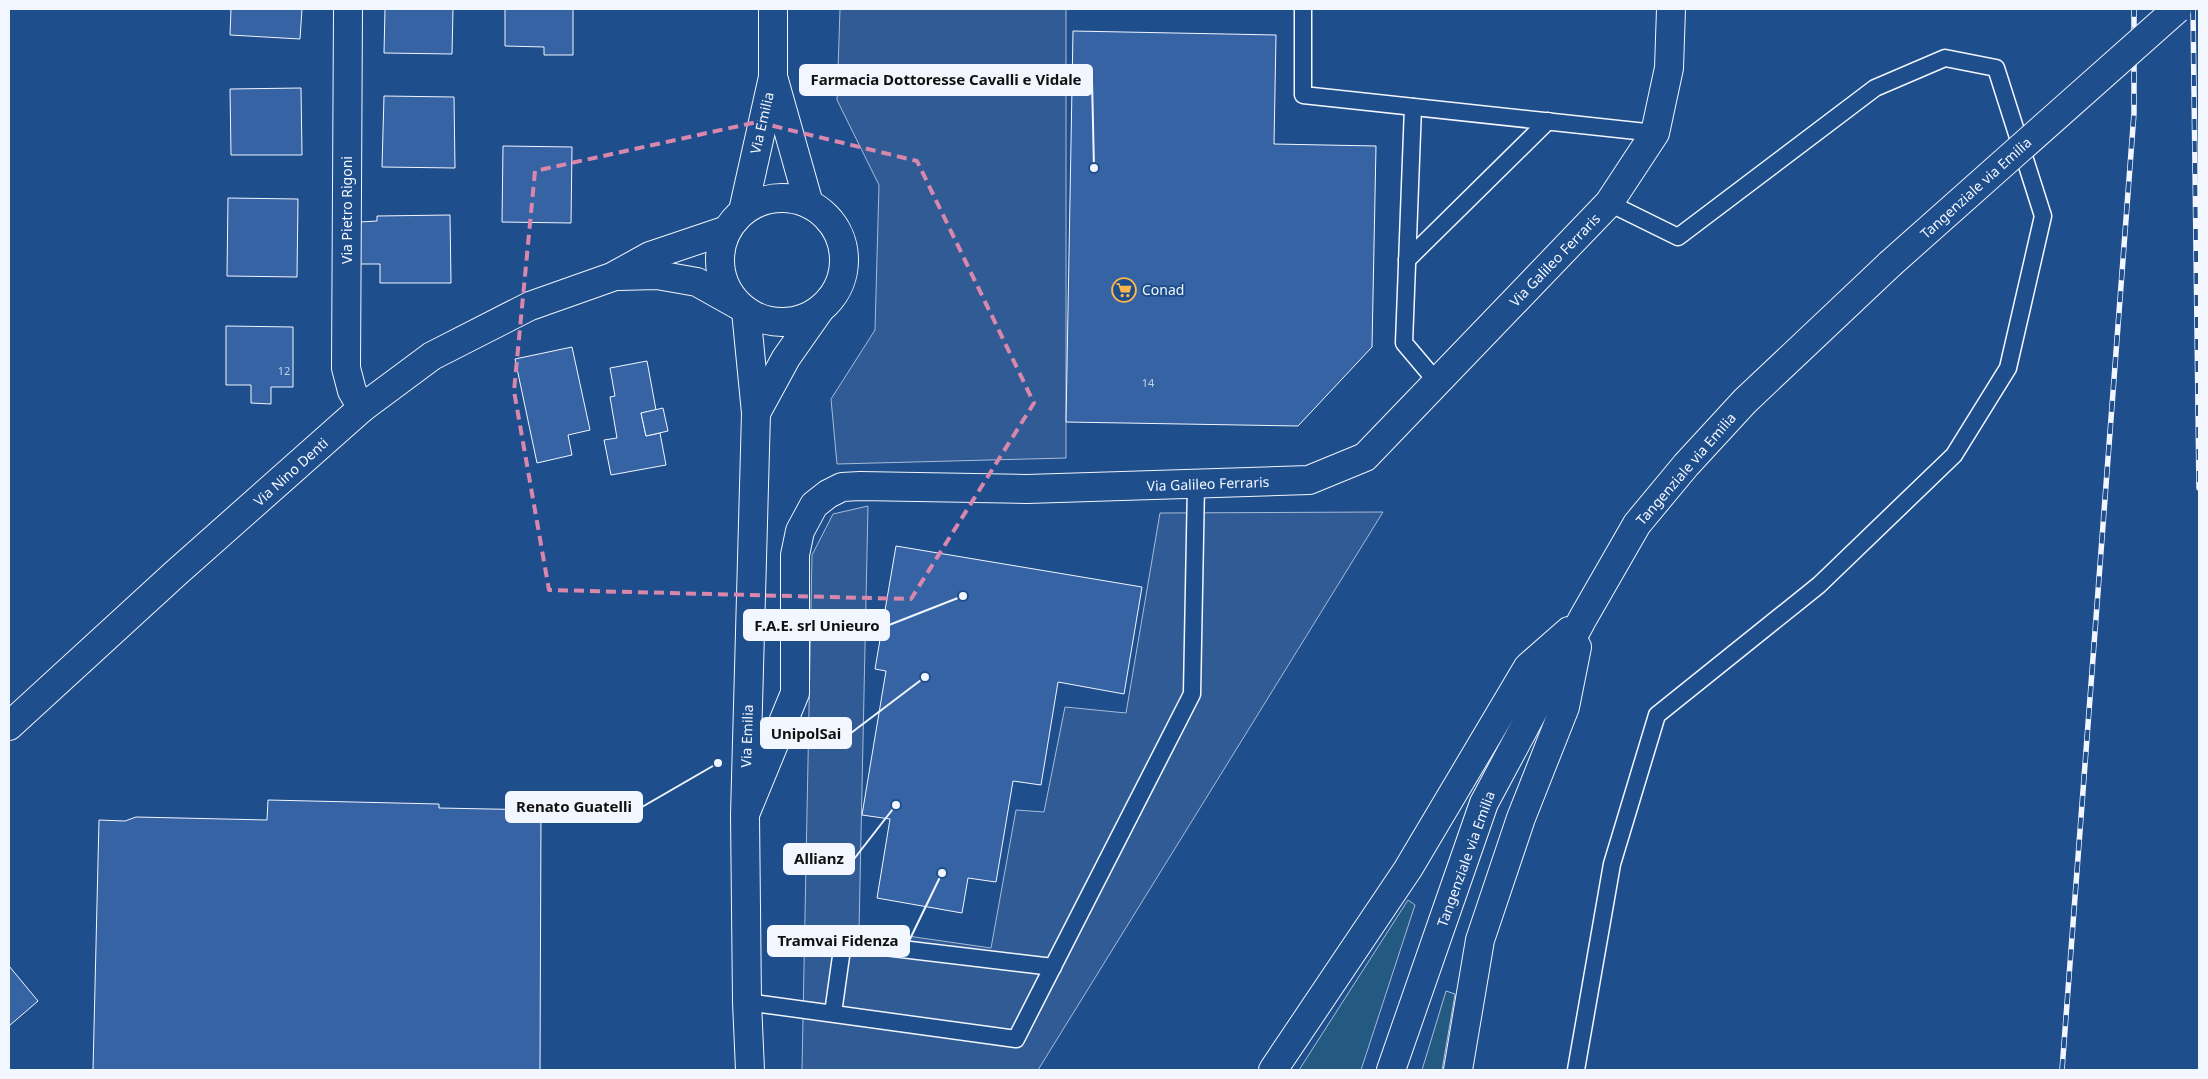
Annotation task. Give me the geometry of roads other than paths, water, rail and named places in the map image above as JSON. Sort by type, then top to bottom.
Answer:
[{"type":"main road","name":"Via Pietro Rigoni","points":[[348,9],[346,368],[352,391],[362,408]]},
{"type":"main road","points":[[773,9],[773,77]]},
{"type":"main road","name":"Via Galileo Ferraris","points":[[745,815],[795,693],[795,556],[800,531],[814,505],[828,494],[842,488],[860,486],[1046,488],[1309,480],[1365,457],[1609,203],[1655,133],[1670,68],[1671,9]]},
{"type":"main road","name":"Tangenziale via Emilia","points":[[1391,1070],[1484,803],[1583,618],[1637,524],[1686,464],[1745,401],[1890,264],[2177,9]]},
{"type":"main road","name":"Via Emilia","points":[[773,77],[808,204]]},
{"type":"main road","name":"Via Emilia","points":[[735,221],[773,77]]},
{"type":"main road","points":[[775,198],[792,199],[808,204],[822,212],[839,235],[844,253],[843,272],[837,289],[830,301],[819,311],[802,320],[782,323],[763,320],[742,308],[726,288],[720,269],[721,249],[735,221],[758,202],[775,198]]},
{"type":"main road","name":"Via Nino Denti","points":[[9,726],[176,573],[362,408],[432,356],[530,306],[612,277],[650,256],[735,221]]},
{"type":"main road","name":"Via Nino Denti","points":[[612,277],[657,276],[697,282],[742,308]]},
{"type":"main road","name":"Via Emilia","points":[[742,308],[756,413],[745,815],[748,1067]]},
{"type":"main road","name":"Via Emilia","points":[[756,413],[786,358],[819,311]]},
{"type":"main road","points":[[1273,1070],[1408,869],[1528,667],[1583,618]]},
{"type":"main road","points":[[1458,1070],[1480,940],[1522,818],[1565,707],[1583,618]]},
{"type":"lane","points":[[1303,9],[1303,95],[1655,133]]},
{"type":"lane","points":[[1576,1070],[1612,864],[1657,714],[1819,585],[1954,454],[2008,368],[2043,216],[1996,68],[1945,58],[1875,88],[1678,237],[1609,203]]},
{"type":"lane","points":[[1412,107],[1404,343],[1437,382]]},
{"type":"lane","points":[[1407,260],[1548,121]]},
{"type":"lane","points":[[747,1002],[1016,1039],[1192,694],[1196,484]]},
{"type":"lane","points":[[833,1013],[843,942],[1053,967]]},
{"type":"railway","points":[[2062,1070],[2134,113],[2134,9]]},
{"type":"railway","points":[[2193,9],[2199,488]]},
{"type":"place","name":"Farmacia Dottoresse Cavalli e Vidale","points":[[1094,168]]},
{"type":"place","name":"Conad","points":[[1124,290]]},
{"type":"place","name":"F.A.E. srl Unieuro","points":[[963,596]]},
{"type":"place","name":"UnipolSai","points":[[925,677]]},
{"type":"place","name":"Renato Guatelli","points":[[718,763]]},
{"type":"place","name":"Allianz","points":[[896,805]]},
{"type":"place","name":"Tramvai Fidenza","points":[[942,873]]}]
